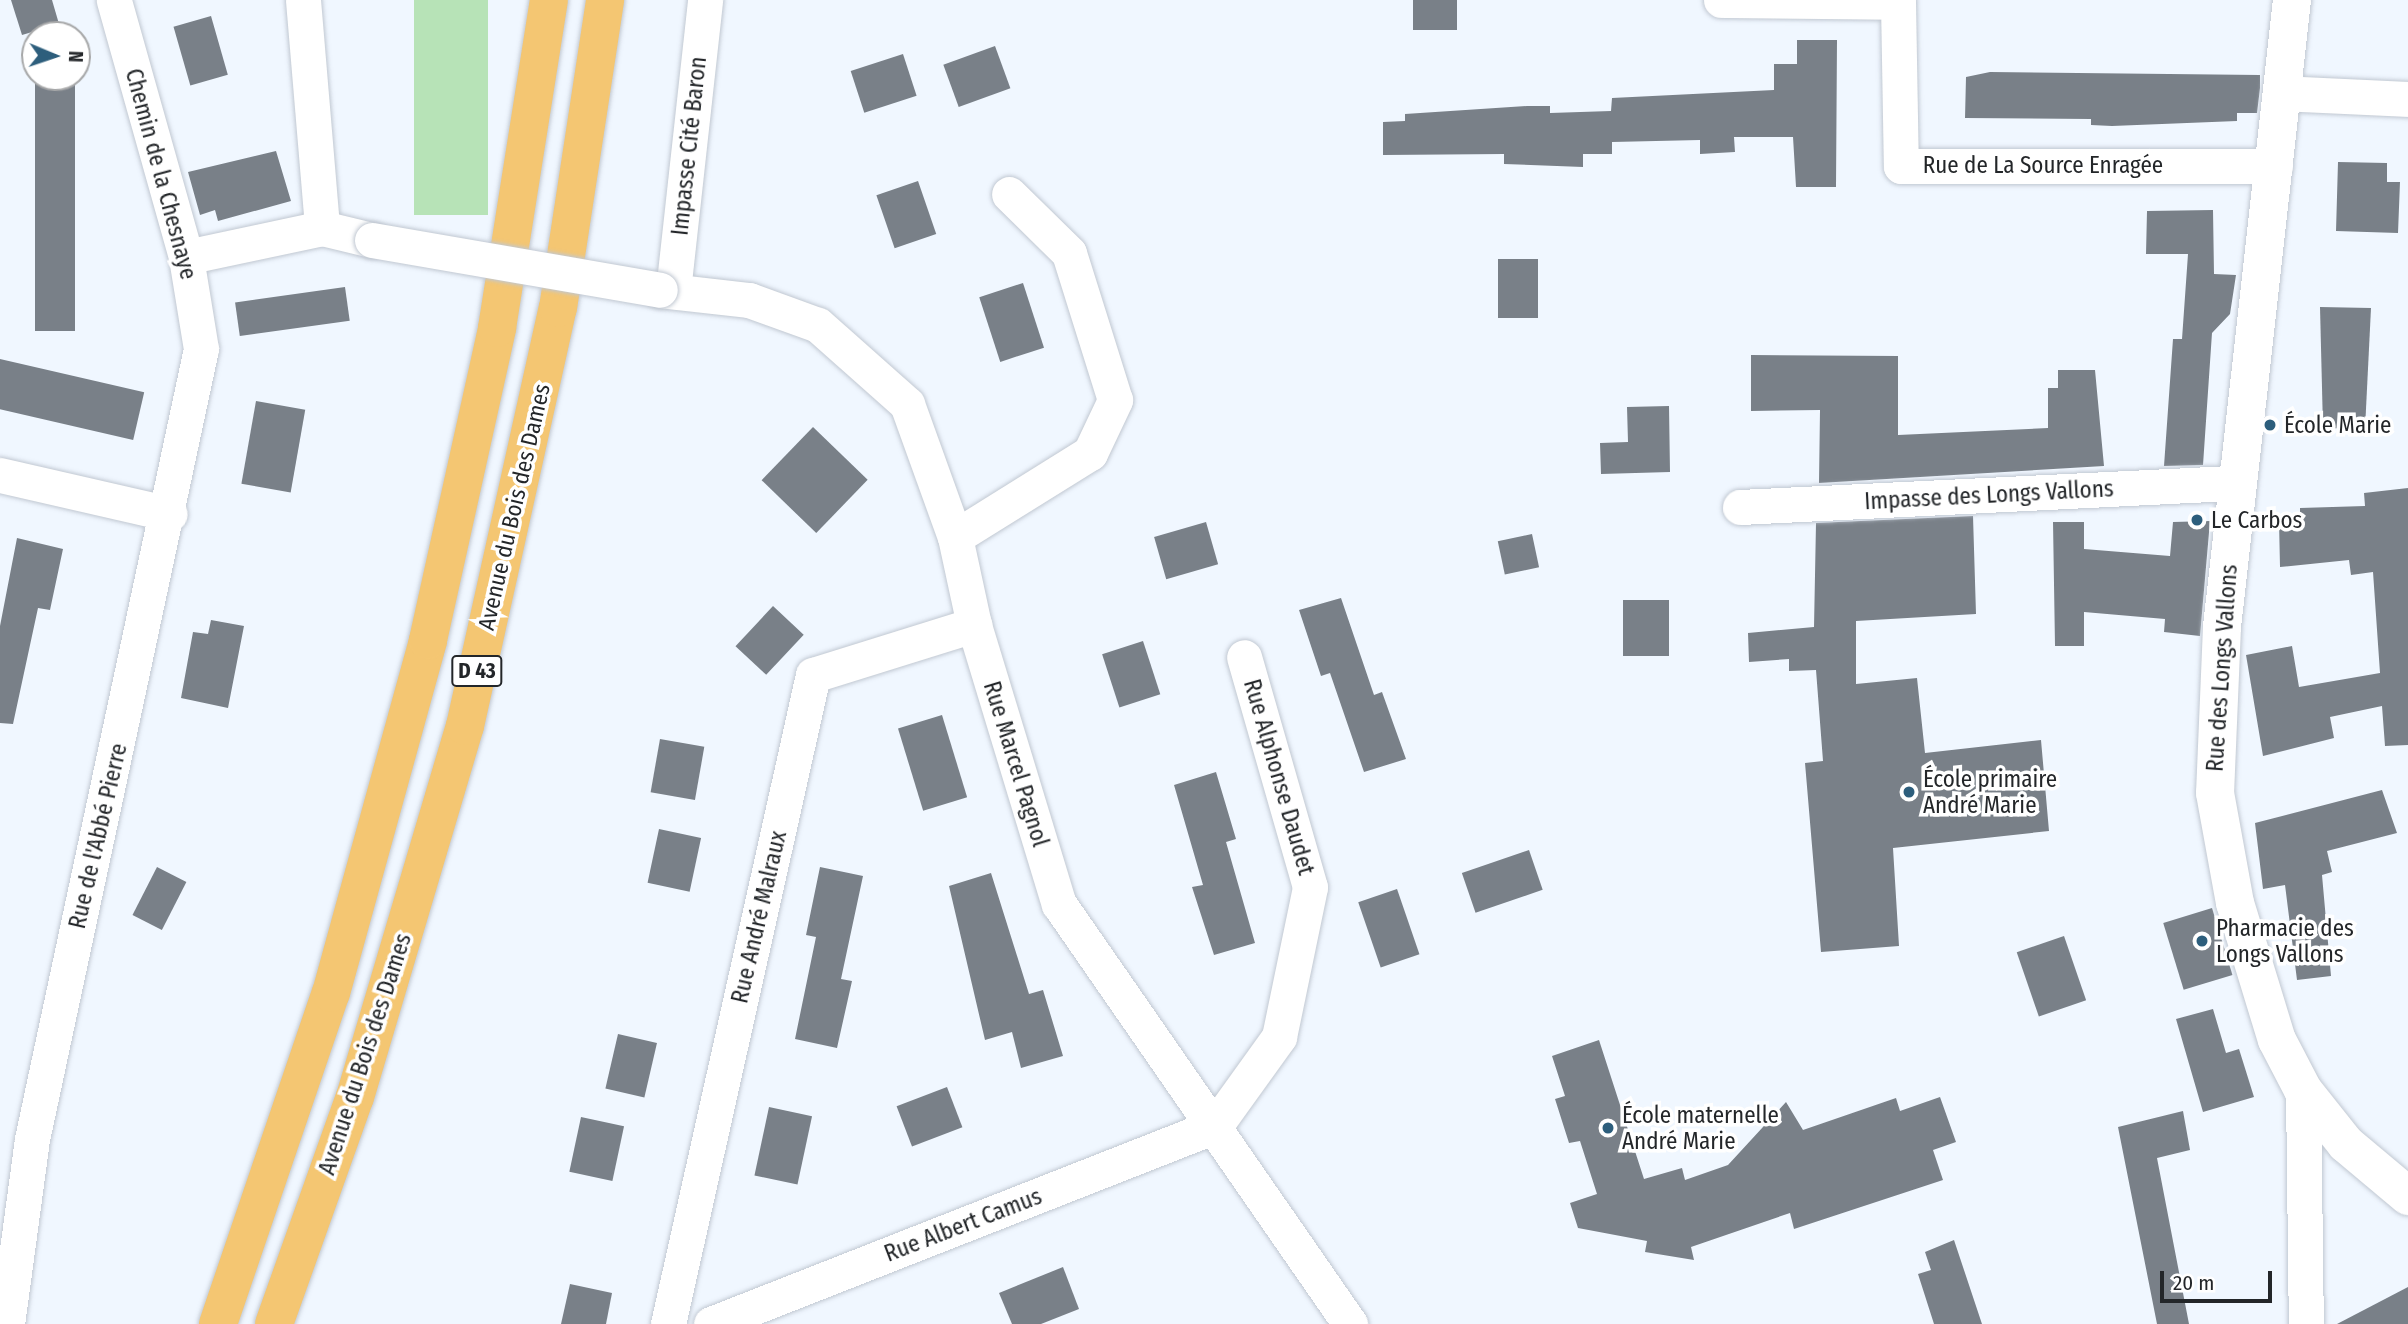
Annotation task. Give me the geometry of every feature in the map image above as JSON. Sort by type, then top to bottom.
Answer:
[{"type":"highway","name":"D 43","points":[[218,1324],[331,993],[428,640],[498,328],[549,0]]},
{"type":"highway","name":"Avenue du Bois des Dames","points":[[274,1324],[355,1097],[465,726],[558,308],[605,0]]},
{"type":"street","name":"Chemin de la Chesnaye","points":[[114,0],[186,257],[201,349]]},
{"type":"street","points":[[186,257],[322,228],[303,0]]},
{"type":"street","name":"Impasse Cité Baron","points":[[667,291],[705,0]]},
{"type":"street","name":"Rue de La Source Enragée","points":[[1721,0],[1898,2],[1900,166],[2275,166]]},
{"type":"street","name":"Rue des Longs Vallons","points":[[2292,0],[2216,695],[2215,793],[2258,986],[2303,1090],[2346,1144],[2408,1196]]},
{"type":"street","points":[[2281,93],[2408,99]]},
{"type":"street","points":[[955,537],[1090,453],[1115,400],[1069,253],[1009,194]]},
{"type":"street","name":"Rue Marcel Pagnol","points":[[322,228],[372,240],[667,291],[749,300],[818,325],[906,404],[955,537],[974,625],[1059,904],[1350,1324]]},
{"type":"street","name":"Rue de l'Abbé Pierre","points":[[7,1324],[32,1139],[170,514],[201,349]]},
{"type":"street","points":[[0,475],[170,514]]},
{"type":"street","name":"Impasse des Longs Vallons","points":[[1740,507],[2238,483]]},
{"type":"street","name":"Rue André Malraux","points":[[668,1324],[813,675],[974,625]]},
{"type":"street","name":"Rue Alphonse Daudet","points":[[1215,1126],[1279,1037],[1310,887],[1244,657]]},
{"type":"street","points":[[2303,1090],[2306,1324]]},
{"type":"street","name":"Rue Albert Camus","points":[[711,1324],[1215,1126]]},
{"type":"green space","points":[[414,0],[488,0],[488,215],[414,215]]},
{"type":"building","points":[[11,0],[52,0],[58,21],[21,21],[21,32]]},
{"type":"building","points":[[1413,0],[1457,0],[1457,30],[1413,30]]},
{"type":"building","points":[[211,16],[228,75],[190,85],[174,27]]},
{"type":"building","points":[[1797,40],[1837,40],[1836,187],[1796,187],[1793,137],[1734,137],[1735,152],[1700,154],[1700,140],[1612,142],[1612,154],[1583,154],[1583,167],[1504,164],[1504,154],[1383,155],[1383,122],[1405,121],[1405,114],[1527,106],[1550,106],[1550,113],[1611,111],[1612,98],[1774,90],[1774,64],[1797,64]]},
{"type":"building","points":[[995,46],[1010,88],[959,107],[943,65]]},
{"type":"building","points":[[903,54],[917,96],[864,113],[851,71]]},
{"type":"building","points":[[1990,72],[2260,75],[2260,88],[2257,113],[2237,113],[2237,121],[2112,126],[2091,125],[2091,119],[1965,118],[1966,77]]},
{"type":"building","points":[[35,91],[75,91],[75,331],[35,331]]},
{"type":"building","points":[[276,151],[291,201],[218,221],[215,210],[200,215],[188,172]]},
{"type":"building","points":[[2338,162],[2387,163],[2387,182],[2400,182],[2398,233],[2336,231]]},
{"type":"building","points":[[918,181],[936,234],[895,248],[876,195]]},
{"type":"building","points":[[2213,210],[2214,274],[2236,275],[2230,314],[2212,333],[2203,465],[2164,466],[2173,339],[2182,339],[2188,254],[2146,254],[2147,211]]},
{"type":"building","points":[[1498,259],[1538,259],[1538,318],[1498,318]]},
{"type":"building","points":[[1023,283],[1044,348],[1000,362],[979,297]]},
{"type":"building","points":[[345,287],[350,321],[240,336],[235,302]]},
{"type":"building","points":[[2320,307],[2371,308],[2365,429],[2323,428]]},
{"type":"building","points":[[1751,355],[1898,356],[1898,435],[2048,428],[2048,388],[2058,388],[2058,370],[2095,370],[2104,466],[1819,483],[1820,410],[1751,411]]},
{"type":"building","points":[[0,359],[144,392],[133,440],[0,409]]},
{"type":"building","points":[[256,401],[305,410],[291,492],[241,484]]},
{"type":"building","points":[[1669,406],[1670,472],[1601,474],[1600,443],[1628,442],[1627,407]]},
{"type":"building","points":[[813,427],[868,480],[816,533],[762,480]]},
{"type":"building","points":[[2408,488],[2408,745],[2385,746],[2382,706],[2330,717],[2334,738],[2263,756],[2246,655],[2292,646],[2299,687],[2380,673],[2373,572],[2351,575],[2349,560],[2280,567],[2279,521],[2300,521],[2300,508],[2365,506],[2364,493]]},
{"type":"building","points":[[1973,516],[1976,614],[1856,621],[1856,684],[1917,678],[1925,753],[2041,740],[2049,831],[1893,848],[1899,946],[1821,952],[1805,763],[1823,761],[1816,670],[1789,671],[1789,659],[1749,662],[1748,633],[1814,627],[1816,523]]},
{"type":"building","points":[[2210,521],[2200,636],[2164,632],[2165,619],[2084,612],[2084,646],[2055,646],[2053,522],[2084,522],[2084,549],[2170,556],[2173,522]]},
{"type":"building","points":[[1206,522],[1218,564],[1166,579],[1154,537]]},
{"type":"building","points":[[1532,534],[1539,567],[1505,575],[1498,541]]},
{"type":"building","points":[[17,538],[63,549],[50,610],[38,608],[13,724],[0,723],[0,626]]},
{"type":"building","points":[[1341,598],[1374,695],[1382,692],[1406,759],[1364,772],[1330,673],[1321,676],[1299,610]]},
{"type":"building","points":[[1623,600],[1669,600],[1669,656],[1623,656]]},
{"type":"building","points":[[773,606],[804,635],[766,675],[735,646]]},
{"type":"building","points":[[211,620],[244,626],[228,708],[181,698],[193,632],[208,634]]},
{"type":"building","points":[[1143,641],[1160,694],[1119,708],[1102,654]]},
{"type":"building","points":[[942,715],[967,797],[923,811],[898,728]]},
{"type":"building","points":[[660,739],[704,747],[695,800],[651,792]]},
{"type":"building","points":[[1216,772],[1236,839],[1226,842],[1255,943],[1214,955],[1192,887],[1203,885],[1174,785]]},
{"type":"building","points":[[2382,790],[2397,833],[2327,851],[2332,872],[2322,875],[2331,976],[2297,980],[2285,885],[2263,889],[2255,823]]},
{"type":"building","points":[[659,829],[701,838],[690,892],[648,883]]},
{"type":"building","points":[[1529,850],[1543,890],[1476,913],[1462,873]]},
{"type":"building","points":[[157,867],[186,882],[162,930],[132,915]]},
{"type":"building","points":[[820,867],[863,876],[841,979],[852,981],[837,1048],[795,1039],[816,937],[806,935]]},
{"type":"building","points":[[991,873],[1029,994],[1043,990],[1063,1056],[1021,1068],[1012,1032],[985,1040],[949,886]]},
{"type":"building","points":[[1397,889],[1419,954],[1381,968],[1358,902]]},
{"type":"building","points":[[2212,908],[2232,975],[2184,990],[2163,923]]},
{"type":"building","points":[[2064,936],[2086,1000],[2039,1017],[2017,952]]},
{"type":"building","points":[[2213,1009],[2226,1053],[2239,1049],[2254,1097],[2203,1112],[2176,1019]]},
{"type":"building","points":[[618,1034],[657,1043],[644,1098],[605,1089]]},
{"type":"building","points":[[1599,1040],[1644,1179],[1682,1168],[1685,1180],[1728,1165],[1786,1102],[1803,1130],[1896,1098],[1900,1111],[1940,1097],[1956,1142],[1933,1150],[1943,1180],[1794,1229],[1790,1213],[1691,1247],[1694,1260],[1645,1252],[1647,1241],[1578,1228],[1570,1203],[1597,1194],[1580,1141],[1569,1143],[1555,1099],[1565,1096],[1552,1056]]},
{"type":"building","points":[[947,1087],[962,1127],[912,1146],[897,1106]]},
{"type":"building","points":[[769,1107],[812,1116],[797,1185],[754,1175]]},
{"type":"building","points":[[2183,1111],[2190,1150],[2157,1158],[2189,1324],[2157,1324],[2118,1127]]},
{"type":"building","points":[[581,1117],[624,1126],[612,1181],[569,1172]]},
{"type":"building","points":[[1954,1240],[1982,1324],[1934,1324],[1918,1274],[1931,1270],[1925,1252]]},
{"type":"building","points":[[1063,1267],[1079,1309],[1041,1324],[1012,1324],[999,1293]]},
{"type":"building","points":[[570,1284],[612,1293],[606,1324],[561,1324]]},
{"type":"building","points":[[2408,1287],[2408,1324],[2337,1324]]},
{"type":"place","name":"École Marie","points":[[2270,425]]},
{"type":"place","name":"Le Carbos","points":[[2197,520]]},
{"type":"place","name":"École primaire André Marie","points":[[1909,792]]},
{"type":"place","name":"Pharmacie des Longs Vallons","points":[[2202,941]]},
{"type":"place","name":"École maternelle André Marie","points":[[1608,1128]]}]
